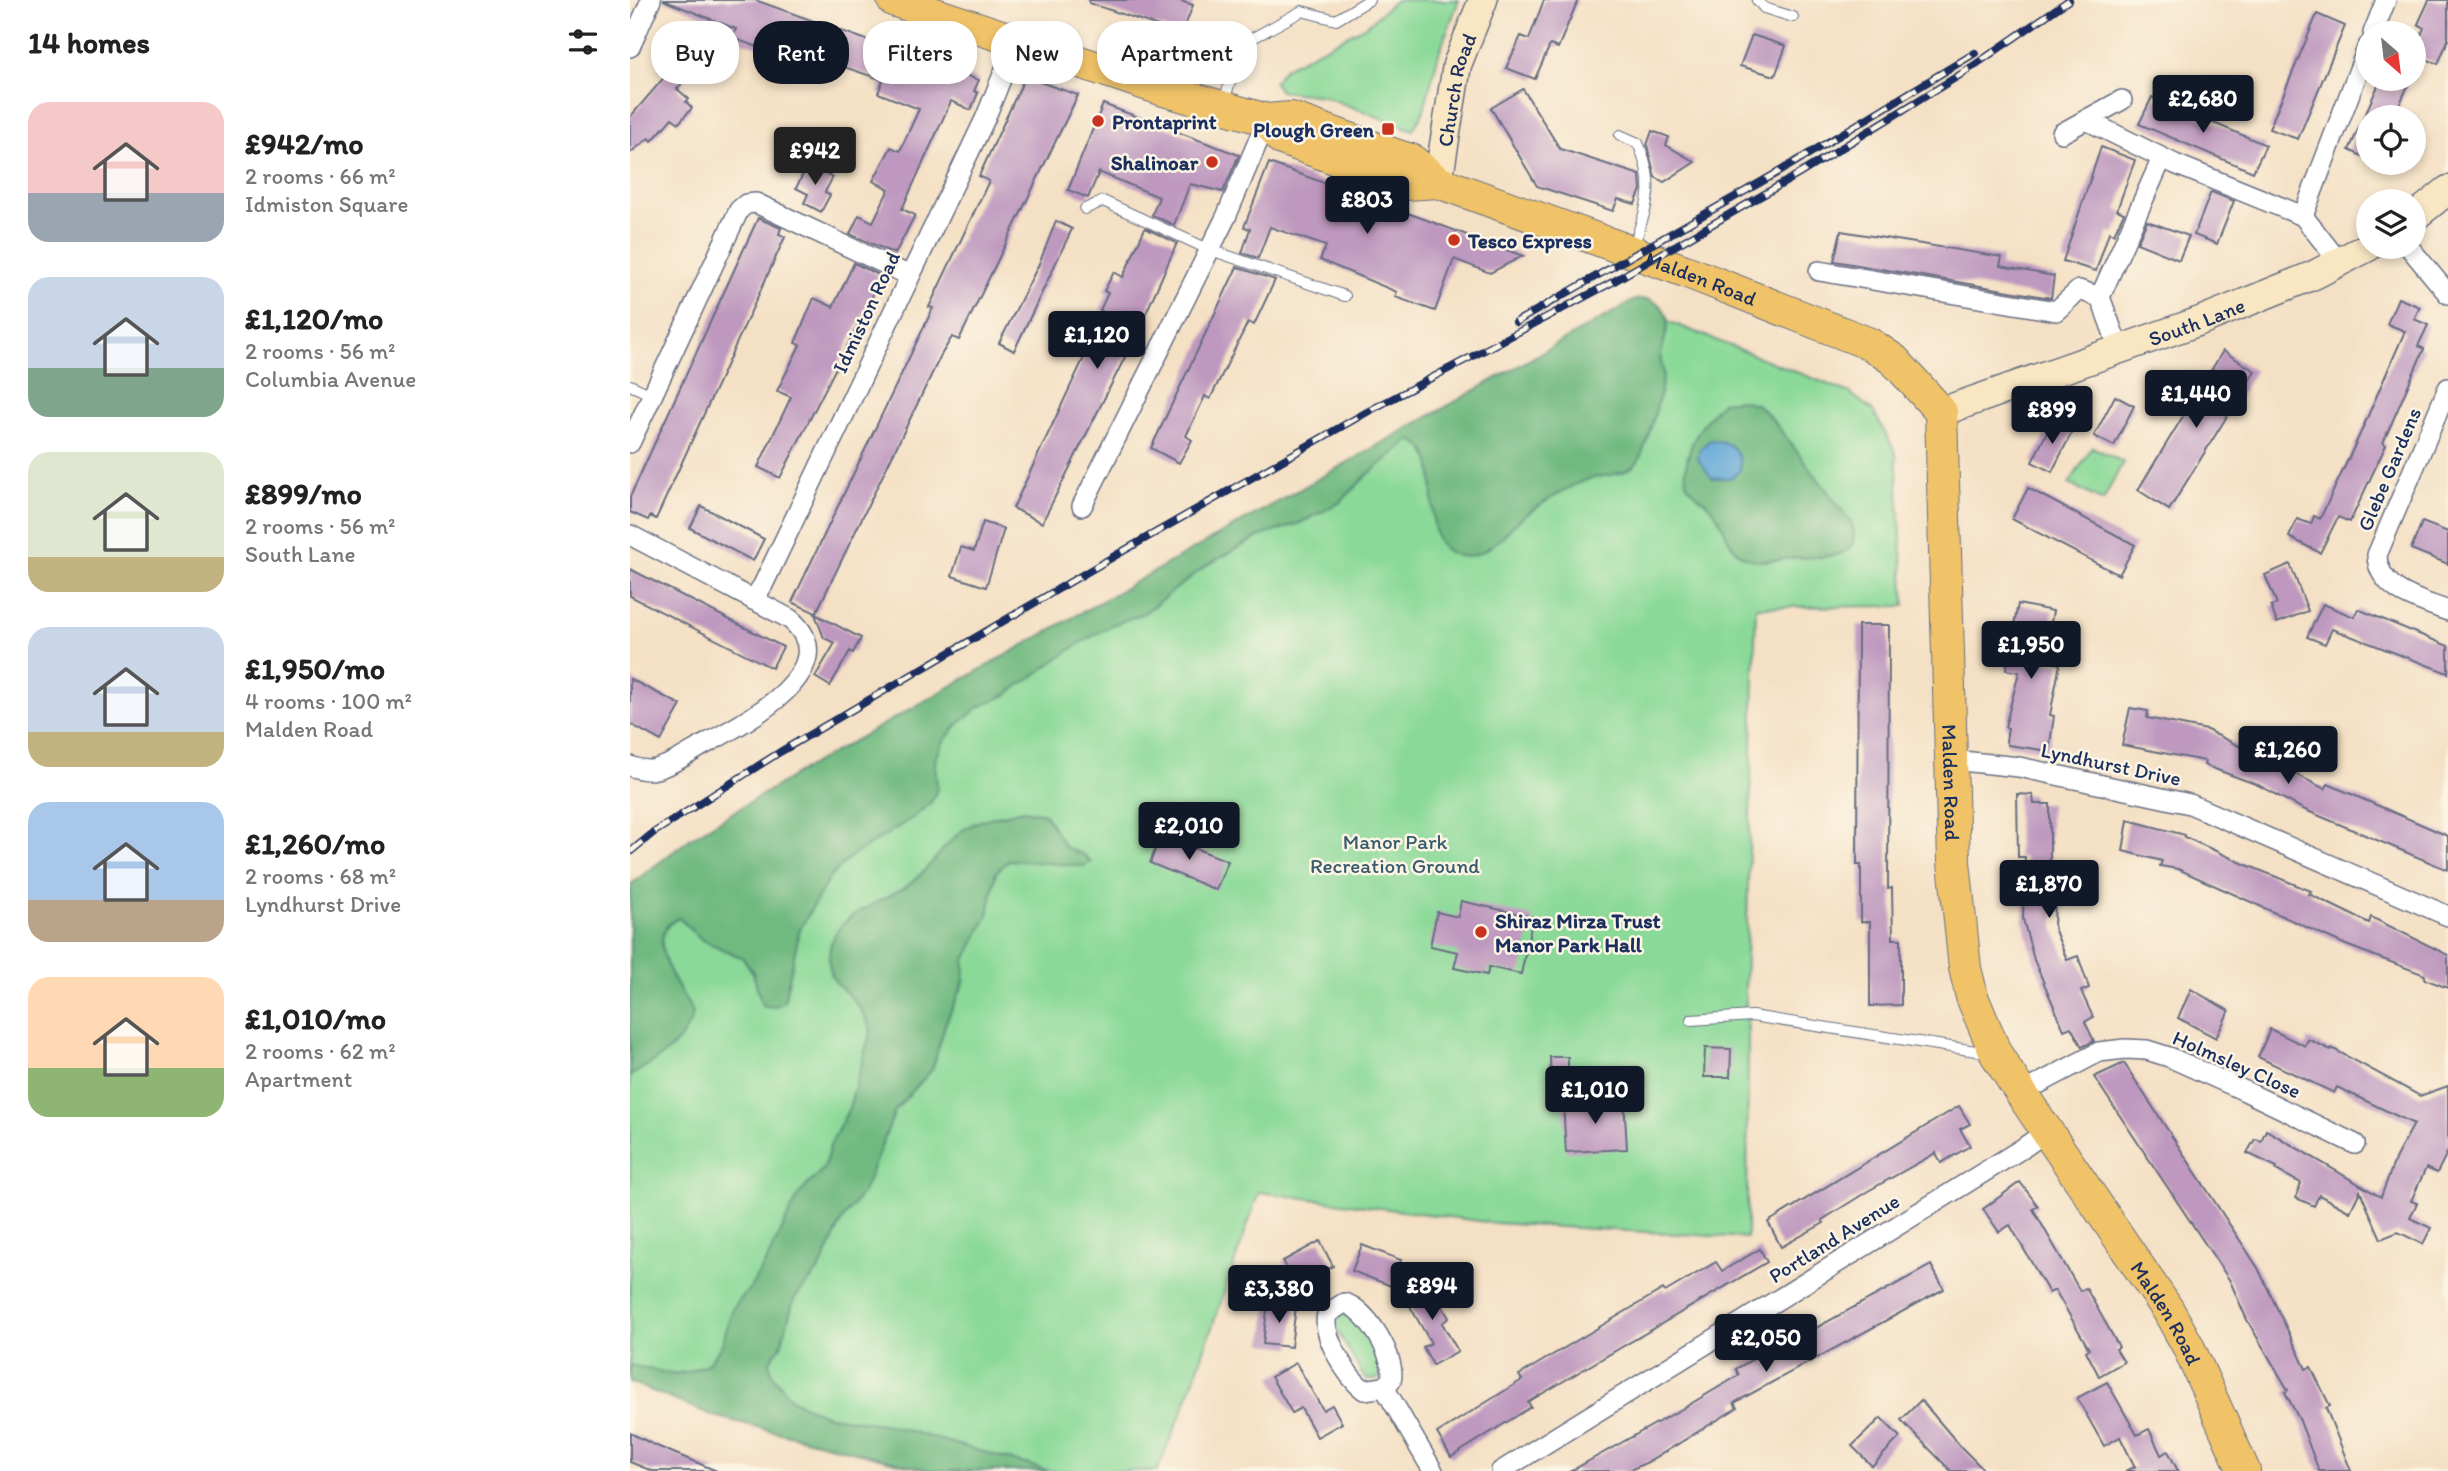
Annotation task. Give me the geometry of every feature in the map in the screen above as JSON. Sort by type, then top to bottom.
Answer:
[{"type":"main road","name":"Malden Road","points":[[893,0],[991,33]]},
{"type":"main road","name":"Malden Road","points":[[1083,63],[1267,120],[1291,118],[1410,160],[1438,182],[1631,252],[1870,344],[1894,360],[1941,412],[1954,862],[1965,968],[1980,1019],[1996,1054],[2168,1310],[2188,1346],[2244,1471]]},
{"type":"street","points":[[630,47],[651,0]]},
{"type":"street","name":"Church Road","points":[[1438,182],[1457,65],[1483,0]]},
{"type":"street","points":[[2377,21],[2385,0]]},
{"type":"street","points":[[2303,216],[2356,77]]},
{"type":"street","name":"Idmiston Road","points":[[753,600],[763,585],[908,275],[985,119],[999,84]]},
{"type":"street","points":[[2062,134],[2122,100]]},
{"type":"street","points":[[1082,506],[1254,156],[1267,120]]},
{"type":"street","points":[[2086,120],[2162,158],[2303,216],[2339,262]]},
{"type":"street","points":[[2120,351],[2100,297],[2162,158]]},
{"type":"street","points":[[2426,208],[2448,191]]},
{"type":"street","points":[[630,443],[739,210],[746,204],[756,203],[908,275]]},
{"type":"street","name":"South Lane","points":[[1941,412],[2120,351],[2356,253]]},
{"type":"street","points":[[2419,259],[2448,294]]},
{"type":"street","points":[[1819,271],[2056,310],[2079,290],[2100,297]]},
{"type":"street","name":"Glebe Gardens","points":[[2448,388],[2377,555],[2377,565],[2388,583],[2401,592],[2448,611]]},
{"type":"street","points":[[630,535],[790,619],[801,629],[808,642],[808,652],[794,682],[782,695],[745,723],[653,770],[630,766]]},
{"type":"street","name":"Lyndhurst Drive","points":[[1952,760],[2019,767],[2190,804],[2448,916]]},
{"type":"street","name":"Holmsley Close","points":[[2021,1093],[2099,1052],[2147,1050],[2245,1091],[2355,1144]]},
{"type":"street","name":"Portland Avenue","points":[[1501,1471],[1527,1464],[2011,1156],[2046,1131]]},
{"type":"street","points":[[1384,1387],[1433,1471]]},
{"type":"lane","points":[[1221,107],[1242,44],[1302,11],[1336,20],[1369,0]]},
{"type":"lane","points":[[1757,0],[1764,8],[1793,16]]},
{"type":"lane","points":[[1620,135],[1638,143],[1650,181],[1650,196],[1631,252]]},
{"type":"lane","points":[[1085,209],[1103,201],[1208,249],[1345,296]]},
{"type":"lane","points":[[630,385],[652,395]]},
{"type":"lane","points":[[1691,1020],[1752,1016],[1923,1045],[1996,1054]]},
{"type":"green space","name":"Plough Green","points":[[1396,0],[1459,0],[1439,53],[1423,113],[1413,130],[1323,96],[1280,91],[1274,82],[1285,68],[1366,26]]},
{"type":"green space","points":[[1646,299],[1662,308],[1668,325],[1661,355],[1663,373],[1660,395],[1648,437],[1639,459],[1630,469],[1589,479],[1568,488],[1526,515],[1484,551],[1460,556],[1445,549],[1436,536],[1430,463],[1423,449],[1410,440],[1365,477],[1341,502],[1300,523],[1258,537],[1207,565],[1144,613],[1112,625],[1079,644],[1006,695],[979,707],[958,724],[944,741],[935,760],[937,788],[932,801],[914,817],[849,858],[829,878],[800,929],[784,1002],[774,1007],[762,1005],[753,973],[743,958],[702,940],[679,918],[668,926],[662,936],[662,949],[672,976],[693,1013],[683,1034],[669,1050],[630,1076],[630,885],[691,838],[806,768],[1635,300]]},
{"type":"green space","name":"Manor Park Recreation Ground","points":[[1637,309],[1850,393],[1873,411],[1896,453],[1905,606],[1756,607],[1745,993],[1748,1032],[1747,1238],[1494,1223],[1259,1192],[1185,1405],[1157,1471],[944,1471],[630,1380],[630,903],[780,798]]},
{"type":"green space","points":[[1741,400],[1758,405],[1772,419],[1851,522],[1854,535],[1852,545],[1846,551],[1827,557],[1767,561],[1747,558],[1736,551],[1716,514],[1686,483],[1687,459],[1700,429],[1722,402]]},
{"type":"green space","points":[[2092,447],[2123,462],[2103,501],[2069,484]]},
{"type":"green space","points":[[1024,810],[1045,814],[1065,847],[1084,855],[1091,862],[1084,866],[1009,860],[996,872],[988,915],[965,960],[964,983],[946,1022],[932,1070],[896,1109],[864,1190],[841,1222],[820,1269],[794,1299],[781,1346],[769,1362],[773,1375],[792,1400],[825,1415],[888,1425],[1050,1471],[931,1471],[714,1416],[630,1382],[630,1365],[672,1374],[687,1372],[707,1364],[721,1347],[733,1308],[750,1288],[768,1258],[799,1194],[824,1168],[830,1145],[849,1108],[871,1030],[860,1008],[832,975],[830,950],[834,935],[856,914],[911,883],[966,828],[990,818]]},
{"type":"green space","points":[[1341,1312],[1362,1329],[1378,1354],[1384,1372],[1376,1380],[1366,1379],[1362,1374],[1334,1325],[1336,1315]]},
{"type":"water","points":[[1710,440],[1728,444],[1739,457],[1740,470],[1731,478],[1712,478],[1698,459],[1700,449]]},
{"type":"building","points":[[663,0],[755,0],[814,21],[753,21],[753,45],[739,40],[739,21],[716,21]]},
{"type":"building","points":[[1089,0],[1177,0],[1193,5],[1187,21],[1143,21],[1089,3]]},
{"type":"building","points":[[1544,0],[1578,0],[1558,48],[1550,45],[1535,79],[1506,68],[1521,36],[1529,39]]},
{"type":"building","points":[[2429,0],[2448,0],[2448,40],[2438,64],[2426,59],[2426,21],[2419,21]]},
{"type":"building","points":[[2317,14],[2345,26],[2298,139],[2269,129]]},
{"type":"building","points":[[849,34],[863,39],[863,73],[849,69]]},
{"type":"building","points":[[1752,35],[1786,46],[1775,76],[1740,66]]},
{"type":"building","points":[[977,79],[979,80],[974,91],[978,93],[971,110],[951,101],[902,209],[915,215],[895,254],[850,234],[859,215],[873,222],[889,189],[873,181],[891,147],[900,151],[919,109],[878,93],[881,84],[977,84]]},
{"type":"building","points":[[658,84],[681,84],[677,89],[689,99],[686,102],[692,108],[679,123],[672,118],[652,141],[649,138],[630,153],[630,117]]},
{"type":"building","points":[[1022,84],[1046,84],[1078,95],[959,340],[952,337],[941,355],[816,613],[792,602],[933,308],[929,307],[989,181],[979,176]]},
{"type":"building","points":[[1523,89],[1560,149],[1640,175],[1641,190],[1635,204],[1618,199],[1613,211],[1537,186],[1491,108]]},
{"type":"building","points":[[2376,91],[2406,91],[2399,105],[2369,105]]},
{"type":"building","points":[[2152,97],[2266,145],[2253,172],[2139,124]]},
{"type":"building","points":[[1103,104],[1239,155],[1223,192],[1190,184],[1174,225],[1152,215],[1159,197],[1099,172],[1088,198],[1068,190]]},
{"type":"building","points":[[1652,131],[1669,137],[1666,145],[1695,162],[1664,182],[1655,177],[1647,145]]},
{"type":"building","points":[[2356,134],[2356,153],[2349,150]]},
{"type":"building","points":[[2101,147],[2135,160],[2117,210],[2124,213],[2114,234],[2109,232],[2096,271],[2063,261]]},
{"type":"building","points":[[1269,163],[1523,256],[1490,273],[1454,259],[1435,311],[1395,297],[1397,292],[1320,260],[1326,246],[1270,227],[1258,258],[1242,253],[1250,229],[1244,227]]},
{"type":"building","points":[[808,164],[833,177],[825,192],[830,195],[821,212],[804,203],[808,194],[796,188]]},
{"type":"building","points":[[2211,192],[2234,201],[2217,244],[2194,235]]},
{"type":"building","points":[[758,218],[781,228],[779,234],[785,237],[656,519],[650,516],[648,520],[630,512],[630,497]]},
{"type":"building","points":[[1056,221],[1072,229],[1014,351],[999,343],[1039,264]]},
{"type":"building","points":[[2147,221],[2189,236],[2179,260],[2137,243]]},
{"type":"building","points":[[1145,228],[1177,243],[1139,329],[1042,523],[1013,508],[1105,313],[1100,310],[1108,293],[1104,291],[1114,272],[1123,277]]},
{"type":"building","points":[[1841,231],[2002,257],[2000,266],[2054,276],[2051,298],[1834,261]]},
{"type":"building","points":[[854,263],[879,275],[875,283],[878,285],[780,478],[758,467],[791,397],[777,391],[800,345],[795,343],[814,298],[833,307]]},
{"type":"building","points":[[1237,267],[1275,280],[1254,325],[1248,322],[1210,399],[1205,396],[1186,436],[1192,440],[1179,463],[1151,448]]},
{"type":"building","points":[[2398,298],[2420,307],[2414,319],[2428,325],[2418,346],[2424,349],[2383,443],[2386,445],[2350,522],[2338,517],[2320,553],[2289,537],[2297,519],[2311,524],[2314,516],[2320,519],[2360,434],[2405,331],[2387,324]]},
{"type":"building","points":[[2223,351],[2255,371],[2169,510],[2138,490]]},
{"type":"building","points":[[2115,396],[2134,406],[2114,446],[2094,436]]},
{"type":"building","points":[[2053,420],[2073,430],[2052,472],[2032,462]]},
{"type":"building","points":[[2028,488],[2135,545],[2119,575],[2012,519]]},
{"type":"building","points":[[701,506],[764,539],[753,561],[690,528]]},
{"type":"building","points":[[983,522],[1004,529],[986,587],[952,576],[961,547],[974,551]]},
{"type":"building","points":[[2422,522],[2448,532],[2448,564],[2411,549]]},
{"type":"building","points":[[2290,564],[2308,611],[2277,623],[2271,606],[2277,604],[2265,575]]},
{"type":"building","points":[[630,569],[783,647],[772,668],[630,596]]},
{"type":"building","points":[[2018,604],[2053,611],[2044,661],[2060,664],[2050,715],[2054,716],[2049,751],[2008,745],[2006,741],[2008,728],[2005,727],[2019,672],[2006,670]]},
{"type":"building","points":[[2323,604],[2354,617],[2358,609],[2448,646],[2448,673],[2332,629],[2325,644],[2307,637]]},
{"type":"building","points":[[815,614],[861,638],[853,653],[850,651],[830,686],[815,677],[835,643],[824,638]]},
{"type":"building","points":[[1858,625],[1889,625],[1888,889],[1892,888],[1893,939],[1901,939],[1901,1005],[1870,1006],[1870,922],[1861,922],[1861,865],[1857,865]]},
{"type":"building","points":[[630,679],[681,705],[661,741],[630,724]]},
{"type":"building","points":[[2130,708],[2148,711],[2147,718],[2207,730],[2325,789],[2328,784],[2448,836],[2448,870],[2303,809],[2258,785],[2204,765],[2205,761],[2122,745]]},
{"type":"building","points":[[2017,794],[2033,795],[2034,804],[2050,804],[2050,863],[2056,863],[2054,928],[2067,960],[2078,956],[2089,988],[2081,991],[2093,1017],[2085,1022],[2094,1041],[2082,1047],[2071,1027],[2064,1030],[2034,960],[2023,919],[2025,857],[2018,857]]},
{"type":"building","points":[[2128,820],[2185,835],[2242,863],[2311,891],[2309,894],[2369,923],[2371,917],[2448,955],[2448,988],[2424,979],[2425,975],[2346,945],[2178,869],[2160,866],[2162,861],[2123,851]]},
{"type":"building","points":[[1161,835],[1228,861],[1216,890],[1150,863]]},
{"type":"building","name":"Shiraz Mirza Trust Manor Park Hall","points":[[1461,901],[1533,917],[1521,974],[1489,967],[1487,975],[1454,968],[1458,952],[1430,946],[1437,912],[1458,917]]},
{"type":"building","points":[[2191,989],[2229,1011],[2216,1038],[2178,1018]]},
{"type":"building","points":[[2270,1029],[2305,1046],[2308,1039],[2331,1050],[2332,1048],[2420,1096],[2448,1086],[2448,1151],[2437,1173],[2426,1168],[2411,1201],[2417,1203],[2410,1218],[2431,1228],[2423,1244],[2398,1232],[2381,1239],[2360,1191],[2350,1212],[2319,1195],[2314,1206],[2296,1198],[2301,1183],[2276,1170],[2277,1167],[2247,1153],[2255,1139],[2261,1141],[2266,1130],[2381,1197],[2396,1157],[2414,1124],[2337,1087],[2334,1093],[2258,1057]]},
{"type":"building","points":[[1705,1048],[1731,1049],[1730,1077],[1704,1077]]},
{"type":"building","points":[[1550,1057],[1568,1057],[1568,1086],[1551,1086]]},
{"type":"building","points":[[2124,1063],[2258,1268],[2306,1369],[2311,1367],[2330,1406],[2326,1408],[2351,1471],[2319,1471],[2300,1421],[2285,1392],[2288,1390],[2247,1320],[2230,1281],[2094,1077]]},
{"type":"building","points":[[1624,1099],[1627,1149],[1566,1152],[1563,1102]]},
{"type":"building","points":[[1959,1106],[1970,1124],[1960,1129],[1970,1146],[1941,1163],[1936,1153],[1868,1191],[1822,1220],[1824,1223],[1781,1247],[1768,1222]]},
{"type":"building","points":[[2020,1182],[2038,1206],[2033,1209],[2080,1291],[2086,1288],[2119,1347],[2116,1349],[2124,1362],[2099,1376],[2086,1351],[2089,1349],[2055,1290],[2049,1293],[2010,1225],[1999,1232],[1983,1209]]},
{"type":"building","points":[[1320,1241],[1333,1266],[1297,1286],[1283,1261]]},
{"type":"building","points":[[1362,1245],[1401,1260],[1391,1286],[1352,1271]]},
{"type":"building","points":[[1760,1249],[1767,1262],[1528,1402],[1531,1407],[1451,1457],[1437,1433],[1522,1380],[1519,1375],[1663,1289],[1665,1292],[1716,1262],[1722,1271]]},
{"type":"building","points":[[1931,1265],[1944,1289],[1734,1403],[1737,1408],[1650,1461],[1628,1471],[1571,1471],[1739,1375],[1736,1369],[1772,1348],[1774,1351]]},
{"type":"building","points":[[1429,1282],[1449,1318],[1442,1323],[1458,1351],[1433,1365],[1423,1347],[1431,1343],[1404,1296]]},
{"type":"building","points":[[1268,1302],[1296,1306],[1291,1347],[1263,1344]]},
{"type":"building","points":[[1296,1363],[1323,1410],[1332,1405],[1342,1423],[1317,1437],[1301,1408],[1292,1413],[1271,1377]]},
{"type":"building","points":[[2107,1382],[2137,1435],[2149,1429],[2161,1455],[2168,1451],[2178,1471],[2125,1471],[2135,1467],[2120,1437],[2104,1446],[2077,1398]]},
{"type":"building","points":[[1921,1400],[1985,1471],[1951,1471],[1901,1420]]},
{"type":"building","points":[[1881,1418],[1900,1437],[1872,1466],[1852,1446]]},
{"type":"building","points":[[630,1433],[717,1471],[652,1471],[630,1462]]},
{"type":"railway","points":[[630,852],[653,833],[780,752],[1118,554],[1367,412],[1609,284],[1799,174],[1963,73],[2069,0]]},
{"type":"railway","points":[[1516,322],[1782,170],[1975,53]]},
{"type":"place","name":"Prontaprint","points":[[1098,121]]},
{"type":"place","name":"Plough Green","points":[[1388,129]]},
{"type":"place","name":"Shalinoar","points":[[1212,162]]},
{"type":"place","name":"Tesco Express","points":[[1454,240]]},
{"type":"place","name":"Shiraz Mirza Trust Manor Park Hall","points":[[1481,932]]}]
